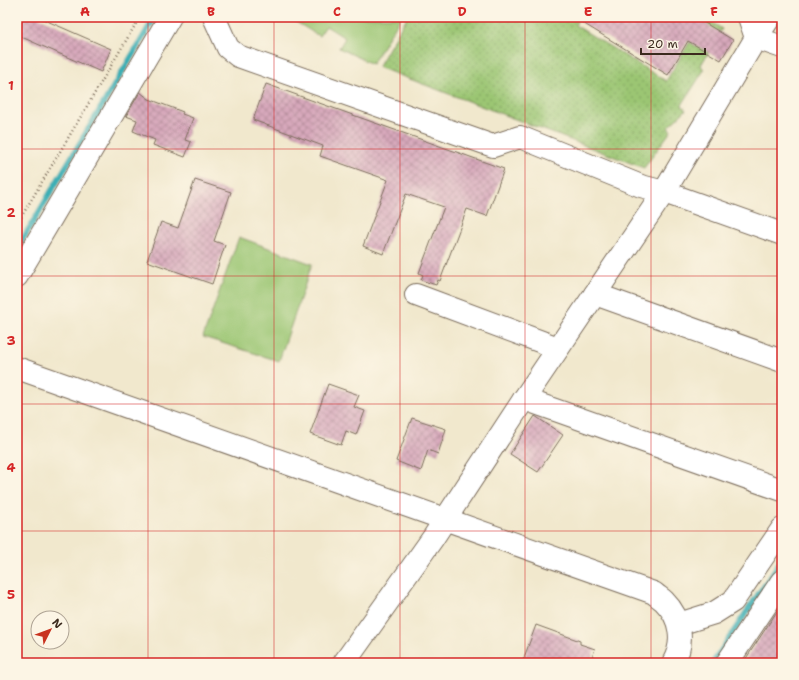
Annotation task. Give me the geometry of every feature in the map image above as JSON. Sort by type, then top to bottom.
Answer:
[{"type":"street","points":[[17,276],[170,17]]},
{"type":"street","points":[[214,17],[228,48],[238,56],[493,146],[520,137],[642,186],[664,192],[782,234]]},
{"type":"street","points":[[344,663],[433,538],[558,348],[664,192],[756,22],[782,47]]},
{"type":"street","points":[[595,294],[782,361]]},
{"type":"street","points":[[416,295],[558,348]]},
{"type":"street","points":[[17,368],[654,594],[664,601],[679,624],[681,634],[680,647],[677,657],[673,663]]},
{"type":"street","points":[[524,399],[782,490]]},
{"type":"street","points":[[679,624],[714,613],[733,601],[782,529]]},
{"type":"street","points":[[727,663],[782,581]]},
{"type":"path","points":[[17,224],[140,17]]},
{"type":"green space","points":[[288,17],[401,17],[372,64],[339,48],[345,38],[326,26],[319,36]]},
{"type":"green space","points":[[407,17],[580,17],[575,25],[666,81],[705,17],[711,17],[709,20],[722,29],[701,65],[704,70],[682,105],[686,110],[668,127],[671,131],[644,168],[378,67]]},
{"type":"green space","points":[[239,237],[312,264],[279,361],[203,337]]},
{"type":"building","points":[[24,17],[38,17],[111,49],[101,72],[17,35]]},
{"type":"building","points":[[573,17],[695,17],[733,40],[721,60],[688,41],[668,75]]},
{"type":"building","points":[[266,84],[504,169],[487,216],[467,209],[440,281],[438,280],[436,285],[421,280],[423,275],[419,273],[444,207],[406,194],[383,254],[363,246],[388,180],[320,156],[323,146],[253,120]]},
{"type":"building","points":[[140,92],[149,99],[183,112],[182,114],[193,118],[185,140],[191,142],[185,157],[153,145],[155,140],[133,131],[137,120],[126,116]]},
{"type":"building","points":[[195,180],[231,192],[214,241],[225,245],[212,284],[147,261],[161,222],[178,228]]},
{"type":"building","points":[[328,384],[359,395],[354,407],[365,411],[356,435],[346,431],[341,445],[310,434]]},
{"type":"building","points":[[535,416],[563,435],[538,472],[510,454]]},
{"type":"building","points":[[412,418],[446,429],[438,454],[428,450],[421,471],[396,461]]},
{"type":"building","points":[[782,604],[782,663],[743,663]]},
{"type":"building","points":[[536,625],[580,641],[580,644],[595,649],[590,663],[522,663]]},
{"type":"waterway","points":[[17,249],[155,17]]},
{"type":"waterway","points":[[713,663],[782,559]]}]
